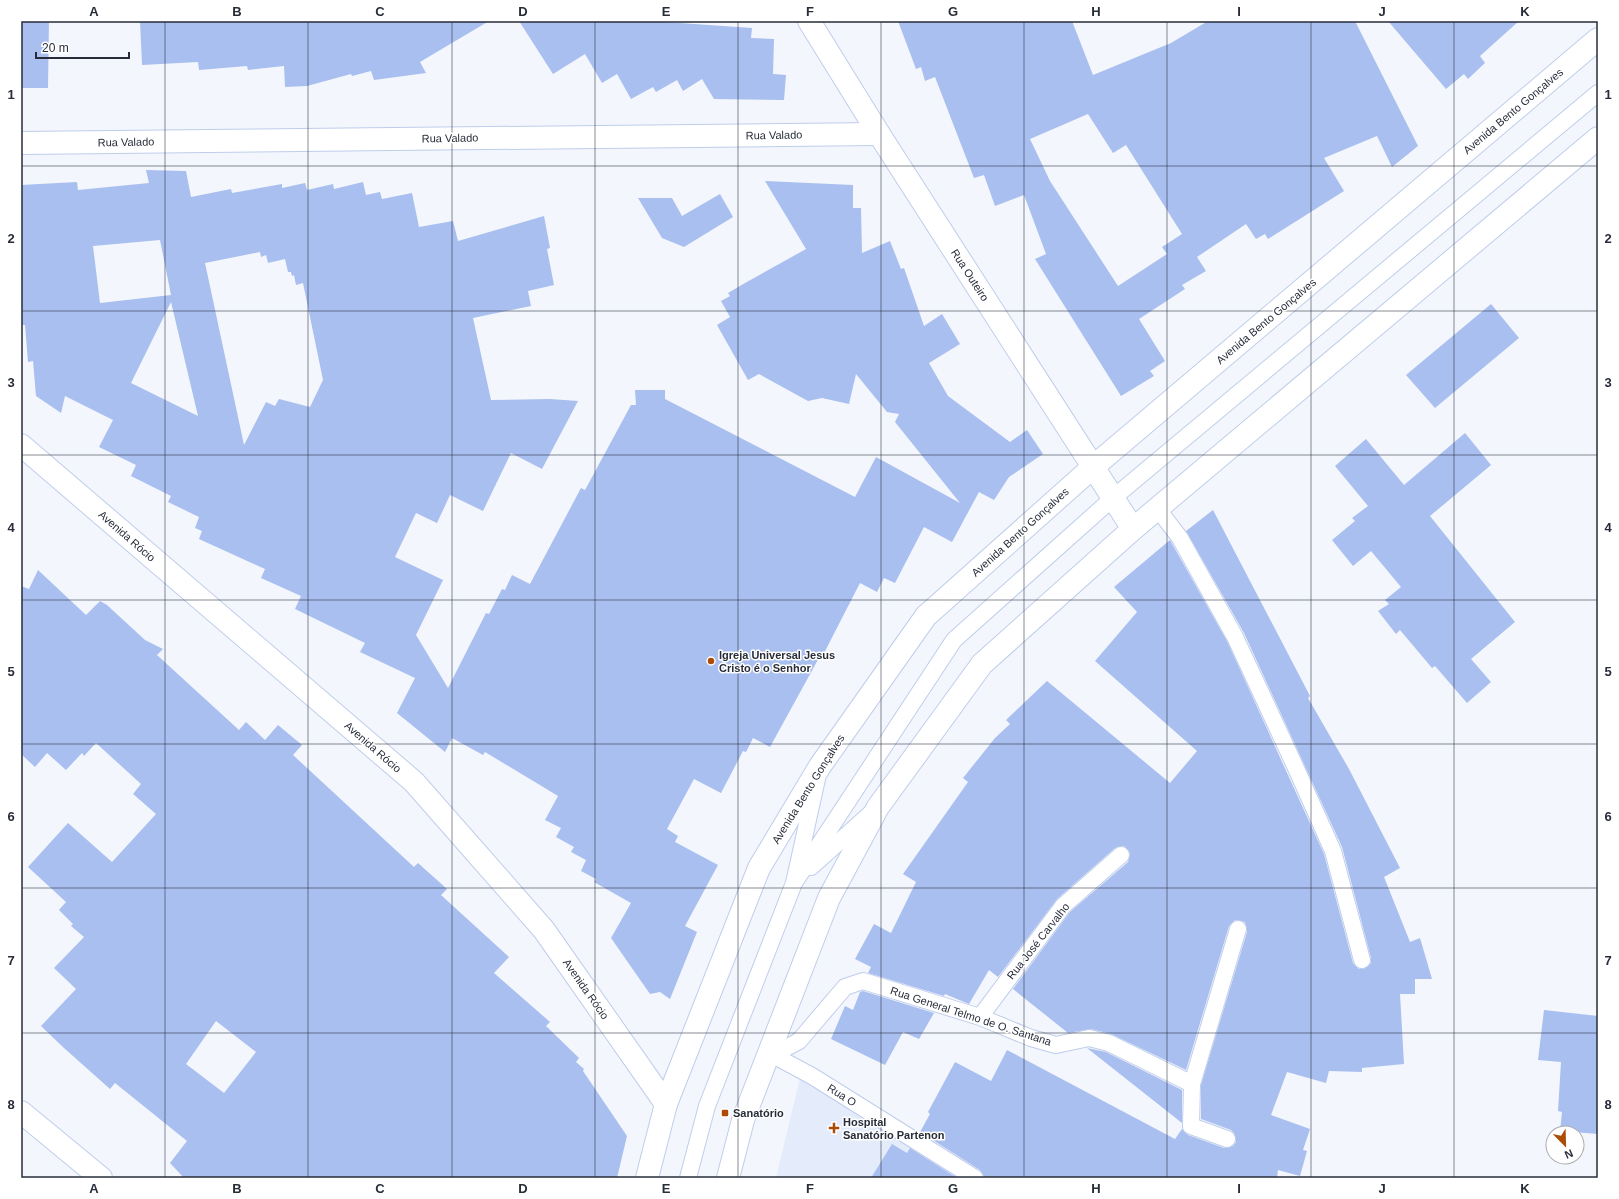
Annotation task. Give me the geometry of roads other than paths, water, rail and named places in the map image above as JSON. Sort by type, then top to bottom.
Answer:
[{"type":"main road","name":"Rua Outeiro","points":[[809,21],[879,134],[1132,528]]},
{"type":"main road","name":"Avenida Bento Gonçalves","points":[[647,1178],[666,1104],[759,868],[820,766],[926,616],[1093,467],[1598,39]]},
{"type":"main road","name":"Rua Valado","points":[[21,143],[879,134]]},
{"type":"main road","points":[[728,1178],[743,1120],[829,898],[878,807],[982,664],[1132,528],[1598,138]]},
{"type":"main road","name":"Avenida Rócio","points":[[21,445],[414,782],[544,930],[666,1104]]},
{"type":"main road","points":[[21,1112],[101,1178]]},
{"type":"lane","points":[[794,883],[954,640],[1113,498],[1598,93]]},
{"type":"lane","points":[[1157,508],[1180,538],[1235,637],[1295,766],[1333,851],[1362,960]]},
{"type":"lane","points":[[688,1178],[707,1106],[794,883],[820,766]]},
{"type":"lane","points":[[794,883],[878,807]]},
{"type":"lane","name":"Rua José Carvalho","points":[[980,1017],[1064,906],[1121,855]]},
{"type":"lane","points":[[1227,1140],[1190,1126],[1192,1084],[1238,929]]},
{"type":"lane","name":"Rua General Telmo de O. Santana","points":[[769,1053],[784,1049],[799,1041],[845,987],[863,981],[980,1017],[1031,1038],[1056,1045],[1089,1038],[1109,1043],[1192,1084]]},
{"type":"lane","name":"Rua O","points":[[769,1053],[812,1076],[975,1178]]},
{"type":"place","name":"Igreja Universal Jesus Cristo é o Senhor","points":[[711,661]]},
{"type":"place","name":"Sanatório","points":[[725,1113]]},
{"type":"place","name":"Hospital Sanatório Partenon","points":[[834,1128]]}]
